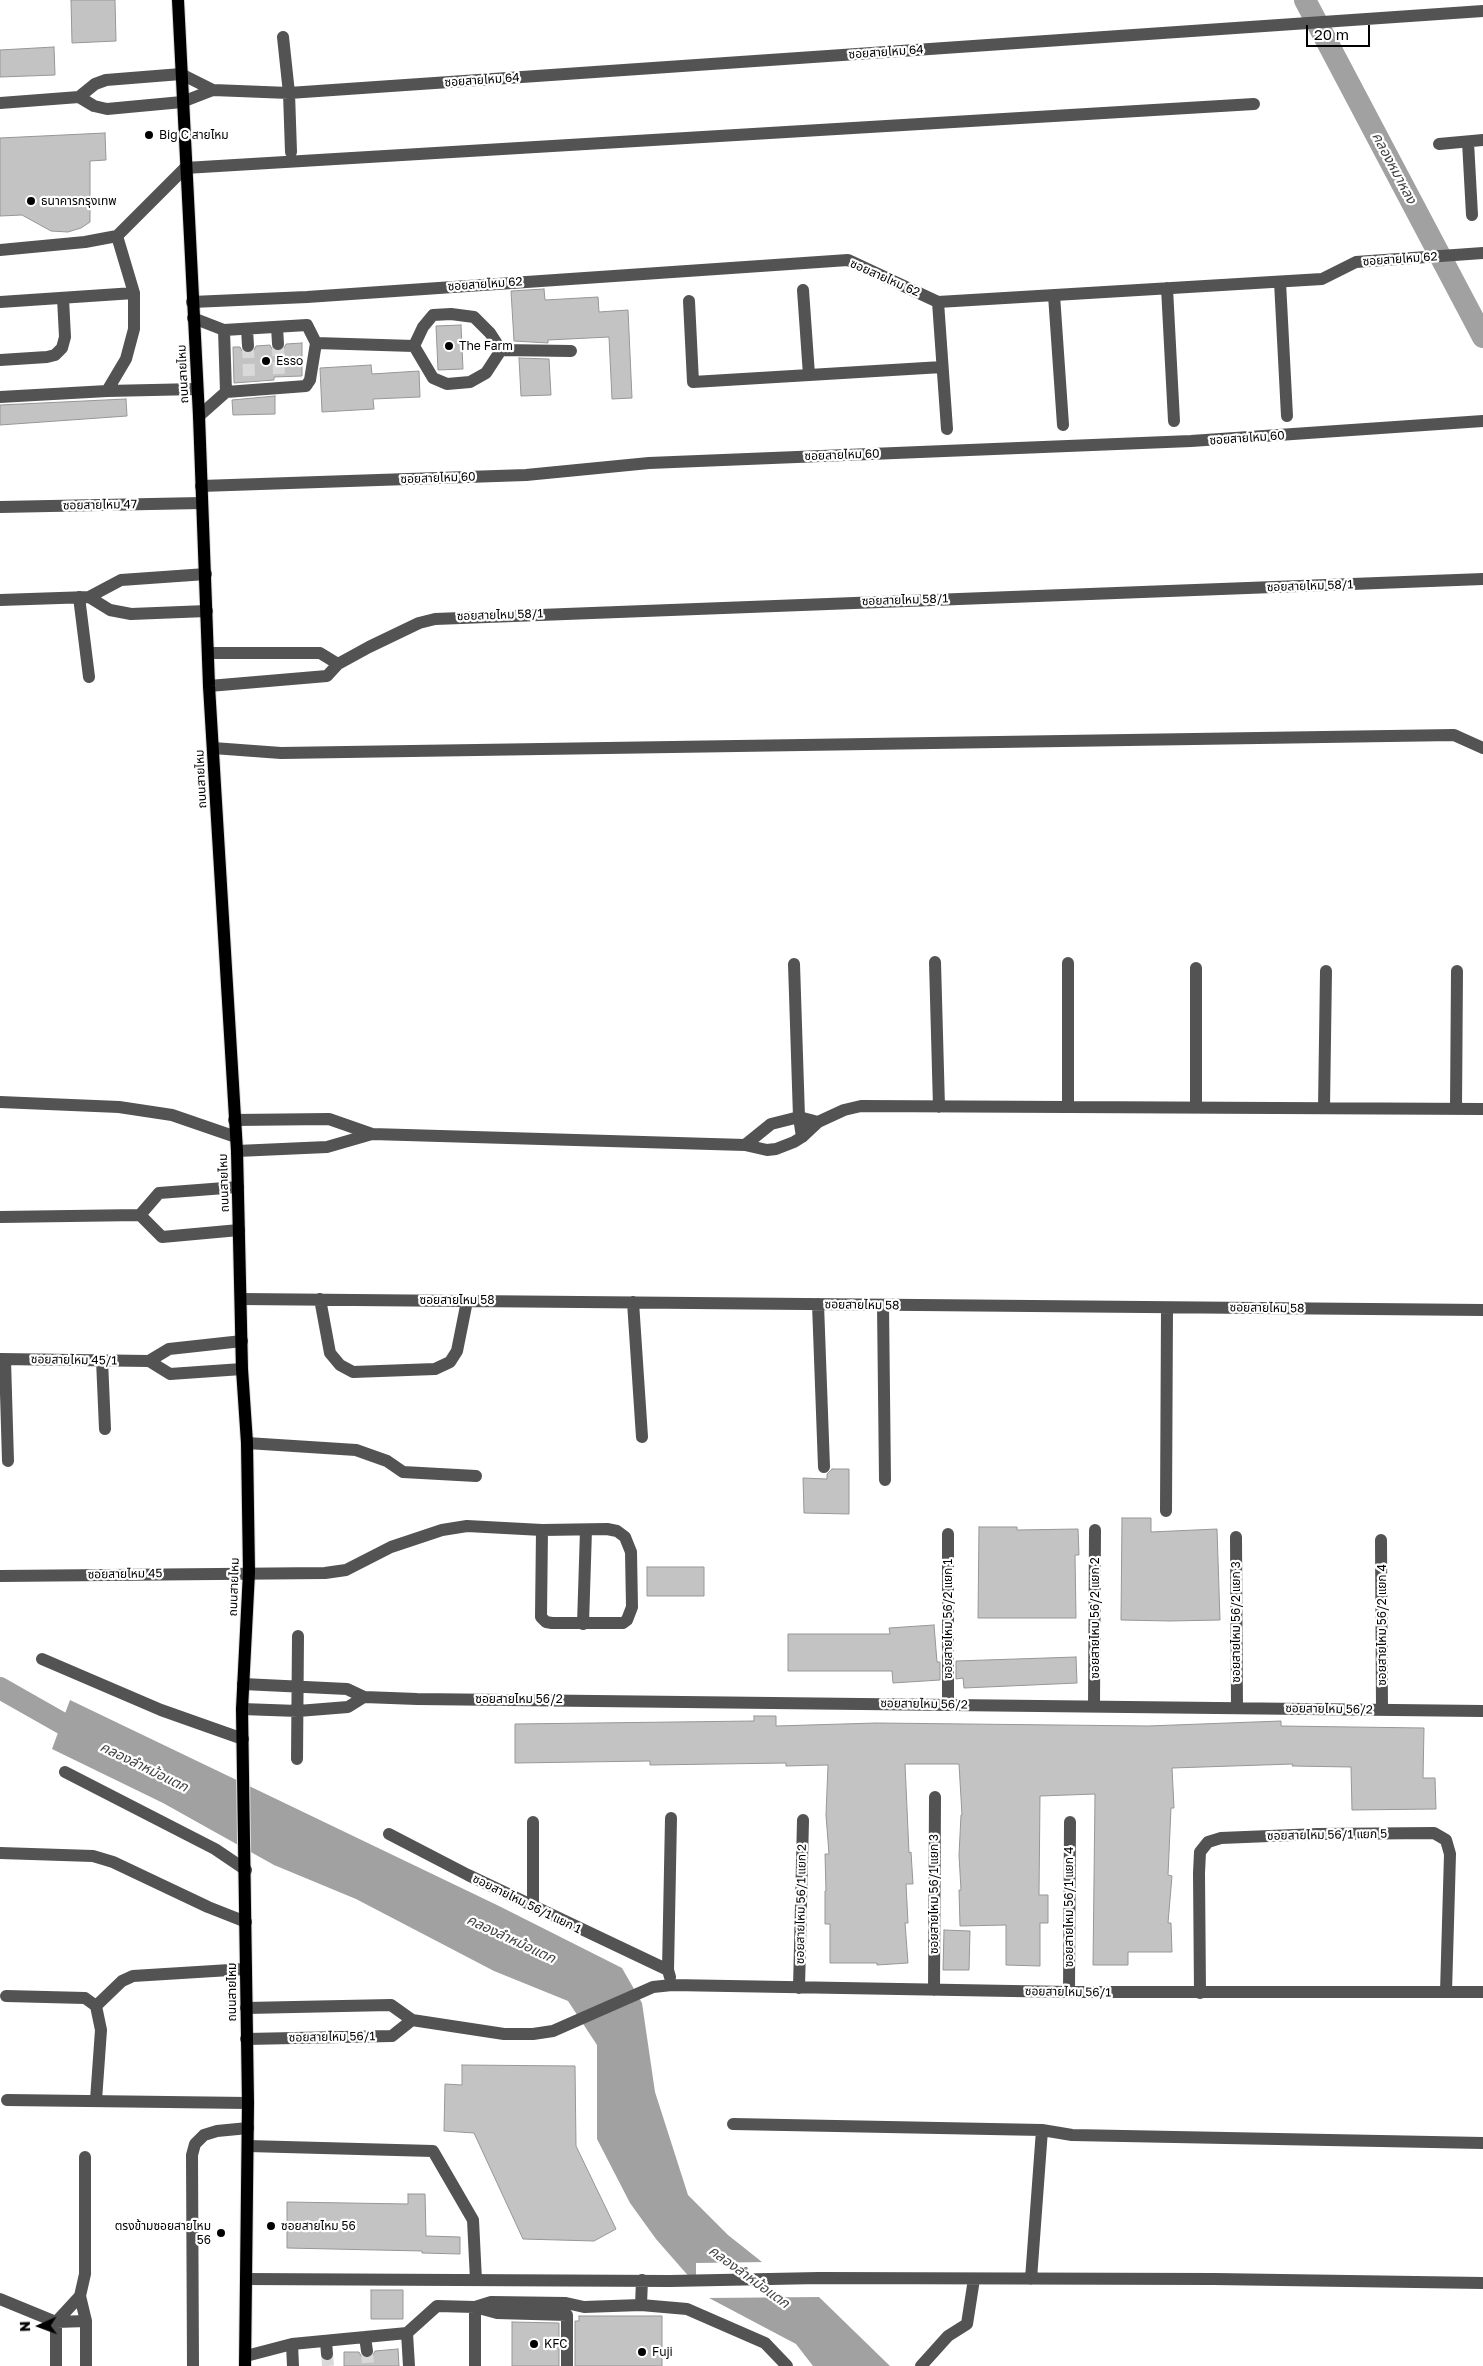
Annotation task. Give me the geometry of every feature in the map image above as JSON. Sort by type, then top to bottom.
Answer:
[{"type":"main road","name":"ถนนสายไหม","points":[[178,0],[199,416],[208,653],[237,1151],[242,1369],[247,1443],[249,1572],[242,1709],[246,1864],[248,2103],[246,2361]]},
{"type":"street","name":"ซอยสายไหม 64","points":[[213,90],[289,93],[1483,11]]},
{"type":"street","points":[[283,37],[289,93],[291,152]]},
{"type":"street","points":[[79,97],[95,84],[106,80],[181,74],[213,90]]},
{"type":"street","points":[[0,102],[79,97],[94,106],[107,109],[182,102],[213,90]]},
{"type":"street","points":[[0,250],[85,242],[117,236],[185,168],[1254,104]]},
{"type":"street","points":[[1439,144],[1483,140]]},
{"type":"street","points":[[1468,142],[1472,215]]},
{"type":"street","points":[[107,391],[126,359],[134,329],[134,293],[117,236]]},
{"type":"street","name":"ซอยสายไหม 62","points":[[192,302],[307,297],[848,260],[938,302],[1322,279],[1356,262],[1483,253]]},
{"type":"street","points":[[1280,282],[1287,416]]},
{"type":"street","points":[[1167,288],[1174,421]]},
{"type":"street","points":[[804,290],[809,375]]},
{"type":"street","points":[[0,302],[134,293]]},
{"type":"street","points":[[1054,295],[1063,425]]},
{"type":"street","points":[[0,360],[47,357],[55,355],[62,348],[65,337],[62,298]]},
{"type":"street","points":[[689,301],[693,382],[942,366]]},
{"type":"street","points":[[938,302],[947,429]]},
{"type":"street","points":[[414,346],[423,327],[433,315],[451,314],[474,317],[490,333],[502,350]]},
{"type":"street","points":[[194,318],[224,330],[307,325],[316,343],[310,380],[306,386],[279,382],[249,384],[226,392],[199,416]]},
{"type":"street","points":[[277,327],[278,344]]},
{"type":"street","points":[[247,329],[248,346]]},
{"type":"street","points":[[224,330],[226,392]]},
{"type":"street","points":[[316,343],[414,346]]},
{"type":"street","points":[[414,346],[433,378],[447,384],[470,382],[486,373],[502,350]]},
{"type":"street","points":[[502,350],[571,351]]},
{"type":"street","points":[[0,397],[107,391],[197,389]]},
{"type":"street","name":"ซอยสายไหม 60","points":[[201,486],[526,475],[649,463],[1191,441],[1483,421]]},
{"type":"street","name":"ซอยสายไหม 47","points":[[0,507],[201,503]]},
{"type":"street","points":[[84,598],[121,580],[206,574]]},
{"type":"street","name":"ซอยสายไหม 58/1","points":[[210,686],[327,676],[338,664],[419,623],[435,619],[458,617],[1483,579]]},
{"type":"street","points":[[84,598],[89,677]]},
{"type":"street","points":[[0,600],[84,598],[110,610],[131,614],[207,610]]},
{"type":"street","points":[[208,653],[320,653],[338,664]]},
{"type":"street","points":[[213,748],[282,753],[1454,735],[1483,748]]},
{"type":"street","points":[[935,962],[939,1106]]},
{"type":"street","points":[[794,964],[798,1117],[802,1137]]},
{"type":"street","points":[[1068,964],[1068,1106]]},
{"type":"street","points":[[1196,968],[1196,1107]]},
{"type":"street","points":[[1324,1108],[1326,971]]},
{"type":"street","points":[[1456,1109],[1457,971]]},
{"type":"street","points":[[0,1102],[119,1107],[172,1115],[236,1137]]},
{"type":"street","points":[[237,1151],[327,1147],[372,1134],[745,1145],[767,1150],[776,1149],[802,1137],[818,1122],[852,1107],[1068,1106],[1483,1109]]},
{"type":"street","points":[[745,1145],[771,1124],[798,1117],[818,1122]]},
{"type":"street","points":[[234,1120],[330,1119],[372,1134]]},
{"type":"street","points":[[140,1215],[158,1193],[238,1187]]},
{"type":"street","points":[[0,1217],[140,1215],[162,1237],[239,1230]]},
{"type":"street","name":"ซอยสายไหม 58","points":[[241,1299],[1483,1310]]},
{"type":"street","points":[[320,1299],[330,1353],[340,1365],[353,1372],[435,1369],[450,1362],[457,1351],[467,1301]]},
{"type":"street","points":[[633,1302],[642,1437]]},
{"type":"street","points":[[818,1304],[824,1467]]},
{"type":"street","points":[[883,1305],[885,1480]]},
{"type":"street","points":[[1166,1511],[1167,1308]]},
{"type":"street","points":[[242,1341],[169,1349],[149,1361],[170,1374],[242,1369]]},
{"type":"street","points":[[2,1360],[8,1461]]},
{"type":"street","name":"ซอยสายไหม 45/1","points":[[2,1360],[149,1361]]},
{"type":"street","points":[[102,1360],[105,1429]]},
{"type":"street","points":[[247,1443],[356,1450],[387,1461],[403,1472],[476,1476]]},
{"type":"street","name":"ซอยสายไหม 45","points":[[0,1576],[249,1572],[325,1573],[346,1570],[391,1547],[442,1530],[467,1526],[617,1531],[625,1537],[631,1552],[632,1607],[627,1620],[623,1623],[582,1624]]},
{"type":"street","points":[[542,1530],[541,1617],[546,1622],[582,1624],[586,1530]]},
{"type":"street","name":"ซอยสายไหม 56/2 แยก 2","points":[[1094,1706],[1095,1530]]},
{"type":"street","name":"ซอยสายไหม 56/2 แยก 1","points":[[948,1534],[948,1704]]},
{"type":"street","name":"ซอยสายไหม 56/2 แยก 3","points":[[1236,1537],[1237,1708]]},
{"type":"street","name":"ซอยสายไหม 56/2 แยก 4","points":[[1381,1540],[1382,1710]]},
{"type":"street","points":[[297,1759],[298,1636]]},
{"type":"street","points":[[42,1659],[162,1710],[243,1739]]},
{"type":"street","name":"ซอยสายไหม 56/2","points":[[243,1684],[347,1689],[364,1697],[1483,1711]]},
{"type":"street","name":"ซอยสายไหม 56/2","points":[[242,1709],[298,1711],[348,1707],[364,1697]]},
{"type":"street","points":[[65,1772],[246,1864]]},
{"type":"street","name":"ซอยสายไหม 56/1 แยก 3","points":[[934,1990],[935,1797]]},
{"type":"street","points":[[671,1818],[668,1970],[672,1985]]},
{"type":"street","name":"ซอยสายไหม 56/1 แยก 2","points":[[799,1988],[803,1820]]},
{"type":"street","points":[[533,1822],[533,1906]]},
{"type":"street","name":"ซอยสายไหม 56/1 แยก 4","points":[[1069,1992],[1070,1822]]},
{"type":"street","name":"ซอยสายไหม 56/1 แยก 5","points":[[1200,1993],[1200,1852],[1208,1842],[1221,1838],[1318,1834],[1434,1833],[1446,1840],[1450,1854],[1446,1992]]},
{"type":"street","name":"ซอยสายไหม 56/1 แยก 1","points":[[389,1834],[468,1875],[668,1970]]},
{"type":"street","points":[[0,1854],[93,1856],[113,1862],[208,1907],[246,1922]]},
{"type":"street","points":[[96,2006],[122,1981],[133,1976],[246,1968]]},
{"type":"street","name":"ซอยสายไหม 56/1","points":[[246,2039],[392,2036],[412,2020],[504,2034],[533,2034],[553,2031],[653,1987],[672,1985],[1069,1992],[1483,1992]]},
{"type":"street","points":[[6,1996],[85,1998],[96,2006],[101,2030],[96,2100]]},
{"type":"street","points":[[246,2008],[391,2005],[412,2020]]},
{"type":"street","points":[[7,2100],[248,2103]]},
{"type":"street","points":[[733,2124],[1042,2130],[1072,2135],[1483,2143]]},
{"type":"street","points":[[193,2366],[192,2164],[194,2144],[204,2135],[217,2131],[248,2128]]},
{"type":"street","points":[[1031,2279],[1042,2130]]},
{"type":"street","points":[[248,2146],[434,2151],[474,2220],[476,2280]]},
{"type":"street","points":[[85,2157],[85,2274],[80,2296],[86,2321],[86,2366]]},
{"type":"street","points":[[246,2279],[1214,2279],[1483,2283]]},
{"type":"street","points":[[921,2366],[948,2336],[967,2324],[974,2279]]},
{"type":"street","points":[[641,2305],[642,2280]]},
{"type":"street","points":[[56,2366],[56,2322],[80,2296]]},
{"type":"street","points":[[0,2299],[56,2322],[86,2321]]},
{"type":"street","points":[[475,2307],[491,2302],[566,2302],[584,2307],[641,2305],[687,2309],[765,2343],[786,2366]]},
{"type":"street","points":[[246,2361],[292,2344],[407,2334],[437,2306],[475,2307],[497,2313],[566,2314],[566,2366]]},
{"type":"street","points":[[474,2366],[475,2307]]},
{"type":"street","points":[[407,2334],[409,2366]]},
{"type":"street","points":[[365,2337],[366,2351]]},
{"type":"street","points":[[326,2341],[327,2354]]},
{"type":"street","points":[[292,2344],[293,2366]]},
{"type":"water","points":[[70,1700],[499,1906],[622,1968],[642,2003],[655,2092],[688,2195],[728,2235],[762,2262],[819,2297],[890,2366],[813,2366],[796,2344],[709,2298],[684,2271],[656,2239],[630,2203],[597,2139],[597,2045],[568,2001],[494,1971],[356,1899],[274,1865],[163,1803],[52,1749]]},
{"type":"pier","points":[[767,2262],[819,2294],[819,2297],[706,2298],[696,2288],[696,2263]]},
{"type":"building","points":[[71,0],[115,0],[116,41],[72,43]]},
{"type":"building","points":[[54,47],[55,75],[0,77],[0,50]]},
{"type":"building","points":[[105,133],[106,160],[90,161],[90,222],[81,228],[68,232],[51,231],[22,215],[0,216],[0,138]]},
{"type":"building","points":[[544,289],[545,300],[598,297],[599,312],[628,310],[632,398],[612,399],[609,337],[548,340],[548,343],[514,341],[511,291]]},
{"type":"building","points":[[461,325],[463,369],[438,370],[436,326]]},
{"type":"building","points":[[302,343],[302,376],[274,377],[274,380],[234,383],[233,347],[240,347],[242,351],[248,354],[253,352],[256,346],[270,345],[272,349],[278,352],[283,350],[286,344]]},
{"type":"building","points":[[519,358],[549,359],[551,395],[521,396]]},
{"type":"building","points":[[371,365],[372,374],[419,371],[420,397],[373,399],[374,409],[322,412],[320,368]]},
{"type":"building","points":[[275,396],[275,414],[233,415],[232,400]]},
{"type":"building","points":[[126,399],[127,416],[0,425],[0,405]]},
{"type":"building","points":[[832,1469],[849,1469],[849,1514],[804,1513],[803,1478],[827,1479],[827,1474]]},
{"type":"building","points":[[1122,1518],[1151,1518],[1151,1532],[1217,1529],[1220,1620],[1121,1620]]},
{"type":"building","points":[[979,1527],[1017,1527],[1017,1530],[1078,1529],[1079,1555],[1075,1555],[1076,1618],[978,1618]]},
{"type":"building","points":[[647,1567],[704,1567],[704,1596],[647,1596]]},
{"type":"building","points":[[934,1625],[937,1662],[940,1662],[940,1680],[893,1683],[892,1671],[788,1671],[788,1634],[890,1634],[889,1628]]},
{"type":"building","points":[[1076,1657],[1077,1683],[964,1688],[963,1678],[956,1679],[956,1661]]},
{"type":"building","points":[[754,1716],[776,1716],[776,1726],[876,1723],[1148,1726],[1281,1721],[1281,1726],[1424,1728],[1423,1778],[1435,1778],[1436,1809],[1352,1810],[1351,1767],[1292,1766],[1293,1764],[1172,1768],[1174,1808],[1171,1808],[1168,1875],[1172,1876],[1168,1923],[1171,1923],[1172,1952],[1128,1952],[1128,1965],[1093,1965],[1095,1794],[1040,1796],[1039,1895],[1048,1895],[1048,1923],[1040,1923],[1040,1966],[1006,1965],[1006,1925],[960,1926],[959,1890],[961,1890],[959,1855],[962,1815],[959,1764],[905,1764],[909,1853],[911,1852],[913,1884],[906,1884],[908,1923],[905,1923],[908,1963],[877,1965],[877,1963],[830,1963],[830,1924],[825,1924],[825,1854],[829,1854],[826,1815],[828,1765],[786,1766],[786,1763],[650,1765],[650,1761],[515,1763],[515,1724],[754,1721]]},
{"type":"building","points":[[944,1930],[970,1931],[969,1970],[943,1970]]},
{"type":"building","points":[[462,2065],[575,2066],[576,2146],[616,2229],[594,2241],[523,2239],[474,2133],[444,2131],[445,2084],[462,2085]]},
{"type":"building","points":[[408,2194],[425,2194],[426,2236],[460,2237],[460,2254],[422,2253],[422,2251],[287,2248],[287,2202],[408,2204]]},
{"type":"building","points":[[371,2290],[403,2290],[403,2319],[371,2319]]},
{"type":"building","points":[[579,2316],[662,2316],[662,2366],[575,2366],[575,2321],[579,2321]]},
{"type":"building","name":"KFC","points":[[512,2322],[559,2323],[559,2366],[512,2366]]},
{"type":"building","points":[[398,2349],[399,2366],[344,2366],[344,2352],[359,2352],[361,2356],[368,2359],[372,2357],[375,2351]]},
{"type":"waterway","name":"คลองหมาหลง","points":[[1305,0],[1483,337]]},
{"type":"waterway","name":"คลองลำหม้อแตก","points":[[0,1688],[88,1738]]},
{"type":"tunnel","points":[[278,344],[279,377]]},
{"type":"tunnel","points":[[248,346],[249,378]]},
{"type":"tunnel","points":[[367,2351],[368,2366]]},
{"type":"tunnel","points":[[327,2354],[328,2366]]},
{"type":"place","name":"Big C สายไหม","points":[[149,135]]},
{"type":"place","name":"ธนาคารกรุงเทพ","points":[[31,201]]},
{"type":"place","name":"The Farm","points":[[449,346]]},
{"type":"place","name":"Esso","points":[[266,361]]},
{"type":"place","name":"ซอยสายไหม 56","points":[[271,2226]]},
{"type":"place","name":"ตรงข้ามซอยสายไหม 56","points":[[221,2233]]},
{"type":"place","name":"KFC","points":[[534,2344]]},
{"type":"place","name":"Fuji","points":[[642,2352]]}]
